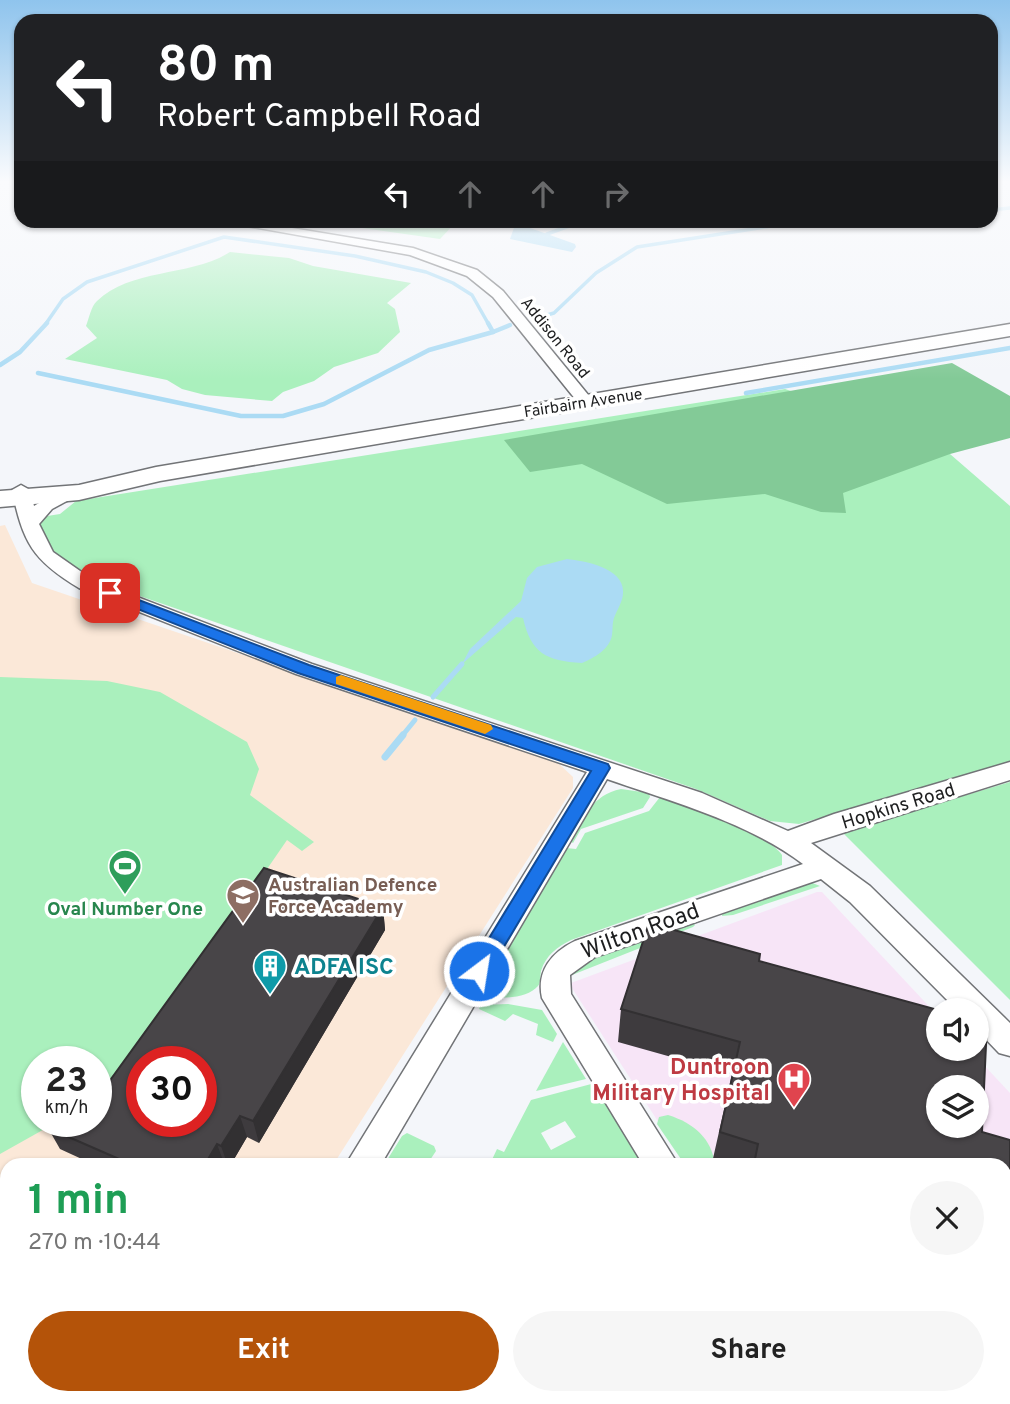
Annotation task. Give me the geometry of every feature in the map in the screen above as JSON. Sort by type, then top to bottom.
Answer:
[{"type":"main road","name":"Fairbairn Avenue","points":[[9,497],[70,492],[156,474],[1010,330]]},
{"type":"main road","name":"Fairbairn Avenue","points":[[9,497],[140,474],[156,474]]},
{"type":"street","name":"Addison Road","points":[[392,249],[413,252],[472,272],[498,294],[586,402]]},
{"type":"street","points":[[28,525],[45,505],[70,492]]},
{"type":"street","points":[[9,497],[10,508],[28,525],[36,546],[54,566],[86,584],[304,669],[712,806],[787,842],[825,867],[888,921],[1010,1043]]},
{"type":"street","points":[[366,1158],[602,768]]},
{"type":"street","name":"Hopkins Road","points":[[787,842],[843,821],[1010,771]]},
{"type":"street","name":"Wilton Road","points":[[658,1158],[557,999],[554,981],[558,968],[570,956],[585,949],[825,867]]},
{"type":"shaded area","name":"Australian Defence Force Academy","points":[[5,525],[32,583],[557,762],[573,777],[573,788],[337,1158],[0,1158],[0,526]]},
{"type":"shaded area","name":"Duntroon Military Hospital","points":[[817,892],[822,892],[926,1003],[926,1061],[980,1061],[1010,1093],[1010,1158],[681,1158],[571,983]]},
{"type":"green space","points":[[230,252],[289,258],[313,266],[411,283],[387,303],[395,309],[400,332],[378,353],[334,367],[314,381],[283,392],[272,401],[205,395],[182,389],[167,380],[65,359],[97,338],[86,326],[95,303],[111,290],[144,278],[198,266]]},
{"type":"green space","points":[[952,363],[1010,396],[1010,438],[950,454],[843,493],[846,513],[821,512],[765,494],[667,504],[582,464],[530,472],[504,440]]},
{"type":"green space","points":[[785,389],[881,421],[950,454],[1010,506],[1010,762],[799,824],[770,821],[696,789],[85,577],[51,553],[45,546],[39,527],[41,517],[60,514],[76,501]]},
{"type":"green space","name":"Oval Number One","points":[[0,677],[107,681],[160,692],[247,742],[259,769],[250,795],[314,842],[302,851],[287,840],[145,1046],[126,1046],[126,1069],[112,1081],[112,1046],[21,1046],[21,1137],[30,1137],[0,1154]]},
{"type":"green space","points":[[1010,782],[1010,1000],[842,832]]},
{"type":"green space","points":[[621,789],[649,793],[650,797],[643,808],[581,829],[573,843],[570,841],[590,808],[603,796]]},
{"type":"green space","points":[[660,797],[726,821],[760,837],[782,855],[782,865],[571,940],[549,956],[543,965],[539,985],[526,994],[501,998],[479,993],[566,848],[576,849],[585,833],[649,811]]},
{"type":"green space","points":[[810,882],[820,886],[733,915],[722,916],[723,912]]},
{"type":"green space","points":[[692,922],[695,925],[693,927],[567,977],[578,960]]},
{"type":"green space","points":[[508,1004],[542,1010],[557,1034],[553,1042],[536,1035],[538,1024],[513,1014],[505,1021],[479,1009],[481,1005]]},
{"type":"green space","points":[[563,1042],[586,1079],[536,1091]]},
{"type":"green space","points":[[595,1083],[642,1158],[493,1158],[497,1149],[504,1152],[531,1100]],"holes":[[[565,1121],[576,1137],[551,1150],[541,1133]]]},
{"type":"green space","points":[[668,1115],[694,1127],[706,1140],[713,1158],[680,1158],[657,1124],[659,1117]]},
{"type":"green space","points":[[407,1133],[434,1146],[436,1151],[431,1158],[388,1158],[402,1136]]},
{"type":"water","points":[[555,249],[575,249],[572,252]]},
{"type":"water","points":[[567,559],[603,567],[618,577],[622,584],[622,599],[613,620],[611,640],[605,649],[582,663],[550,657],[542,653],[531,640],[523,618],[516,617],[462,664],[470,649],[521,601],[527,578],[537,567]]},
{"type":"building","name":"ADFA ISC","points":[[264,868],[383,907],[253,1121],[240,1116],[221,1146],[217,1144],[209,1158],[117,1158],[69,1137],[112,1137],[112,1078],[126,1058],[126,1137],[217,1137],[217,1046],[135,1046]]},
{"type":"building","name":"Duntroon Military Hospital","points":[[649,923],[760,954],[759,961],[926,1007],[926,1061],[985,1061],[985,1075],[926,1075],[926,1138],[989,1138],[989,1134],[1010,1140],[1010,1158],[755,1158],[758,1144],[720,1132],[740,1042],[621,1009]]},
{"type":"waterway","points":[[45,325],[63,299],[87,282],[189,249]]},
{"type":"waterway","points":[[303,249],[355,256],[426,272],[453,283],[472,295],[489,325]]},
{"type":"waterway","points":[[533,319],[554,313],[596,273],[635,249]]},
{"type":"waterway","points":[[0,365],[20,352],[47,323]]},
{"type":"waterway","points":[[488,323],[493,332]]},
{"type":"waterway","points":[[493,332],[510,325]]},
{"type":"waterway","points":[[38,373],[241,416],[283,416],[324,404],[429,350],[493,332]]},
{"type":"waterway","points":[[746,393],[1010,348]]},
{"type":"waterway","points":[[433,697],[462,664]]},
{"type":"waterway","points":[[402,736],[415,720]]},
{"type":"waterway","points":[[385,757],[403,735]]},
{"type":"slow traffic","points":[[341,681],[485,729]]},
{"type":"place","name":"Oval Number One","points":[[125,896]]},
{"type":"place","name":"Australian Defence Force Academy","points":[[243,925]]},
{"type":"place","name":"ADFA ISC","points":[[270,996]]},
{"type":"place","name":"Duntroon Military Hospital","points":[[794,1109]]},
{"type":"route","points":[[110,593],[304,669],[602,768],[479,971]]}]
